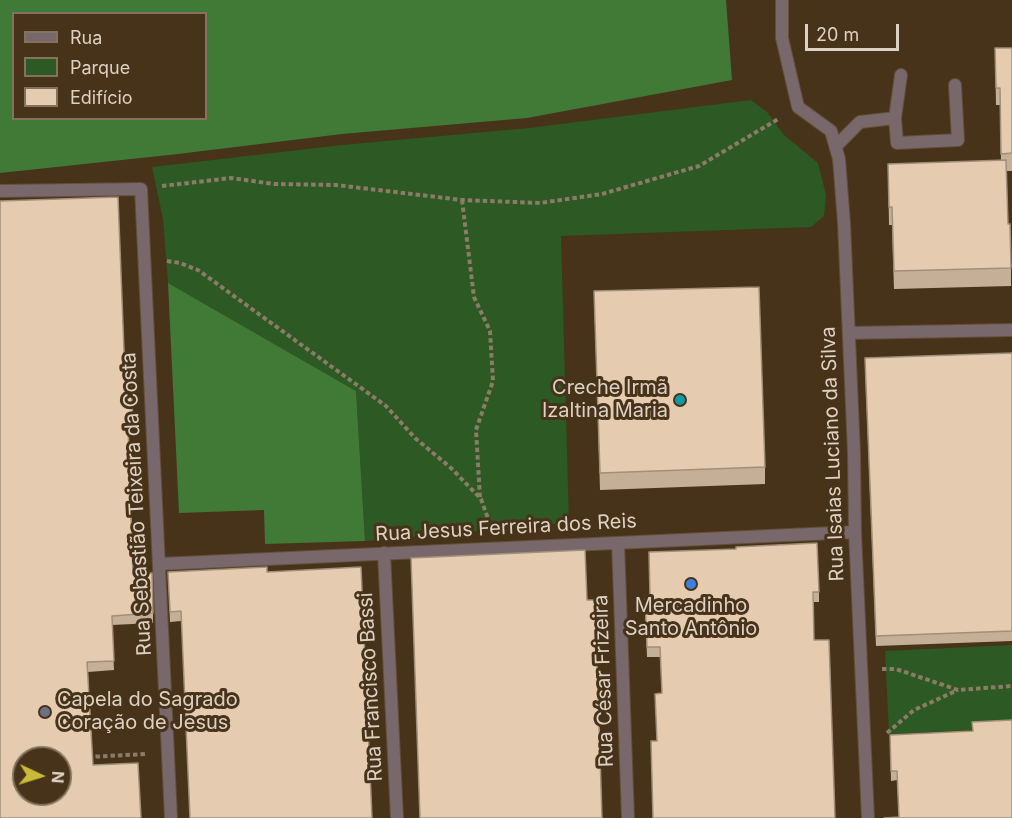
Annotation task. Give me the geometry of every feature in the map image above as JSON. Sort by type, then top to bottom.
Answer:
[{"type":"street","points":[[782,0],[782,38],[798,106]]},
{"type":"street","points":[[901,75],[896,118],[897,143],[958,140],[955,85]]},
{"type":"street","name":"Rua Isaias Luciano da Silva","points":[[798,106],[831,131],[839,159],[849,333],[860,669],[868,818]]},
{"type":"street","points":[[836,146],[860,122],[896,118]]},
{"type":"street","points":[[0,191],[141,189]]},
{"type":"street","name":"Rua Sebastião Teixeira da Costa","points":[[141,189],[171,818]]},
{"type":"street","points":[[849,333],[1012,330]]},
{"type":"street","name":"Rua Jesus Ferreira dos Reis","points":[[159,564],[855,532]]},
{"type":"street","name":"Rua César Frizeira","points":[[618,543],[628,818]]},
{"type":"street","name":"Rua Francisco Bassi","points":[[384,554],[397,818]]},
{"type":"path","points":[[141,189],[231,178],[274,184],[336,185],[462,200],[540,203],[602,194],[699,166],[798,106]]},
{"type":"path","points":[[462,200],[474,297],[490,331],[494,381],[476,430],[480,499],[492,527],[507,548]]},
{"type":"path","points":[[145,258],[180,263],[198,270],[230,292],[386,406],[415,438],[451,468],[480,499]]},
{"type":"path","points":[[860,669],[896,669],[958,690]]},
{"type":"path","points":[[864,749],[882,739],[890,729],[914,710],[958,690],[1012,686]]},
{"type":"path","points":[[79,757],[168,753]]},
{"type":"green space","points":[[0,0],[726,0],[732,80],[527,118],[342,134],[0,173]]},
{"type":"green space","points":[[751,100],[767,112],[784,135],[818,163],[826,195],[824,216],[811,227],[561,236],[569,523],[365,541],[356,391],[168,283],[163,219],[152,167],[342,145],[529,128]]},
{"type":"green space","points":[[168,283],[356,391],[365,541],[265,544],[264,510],[179,513]]},
{"type":"green space","points":[[1012,645],[1012,728],[889,734],[885,651]]},
{"type":"building","points":[[995,48],[1012,48],[1012,153],[1001,154],[1000,88],[996,88]]},
{"type":"building","points":[[1006,160],[1011,268],[894,271],[888,164]]},
{"type":"building","points":[[118,197],[125,376],[131,375],[133,426],[128,426],[133,574],[152,573],[153,613],[112,616],[114,661],[87,662],[93,765],[138,763],[141,818],[0,818],[0,201]]},
{"type":"building","name":"Creche Irmã Izaltina Maria","points":[[759,287],[765,467],[600,473],[594,291]]},
{"type":"building","points":[[1012,353],[1012,631],[876,636],[865,358]]},
{"type":"building","points":[[817,543],[819,592],[813,592],[814,640],[829,640],[835,818],[653,818],[651,741],[657,741],[655,694],[662,693],[660,647],[647,647],[645,599],[650,598],[649,552]]},
{"type":"building","points":[[585,550],[587,600],[595,600],[602,818],[420,818],[411,558]]},
{"type":"building","points":[[267,567],[267,572],[361,567],[372,818],[190,818],[181,611],[170,612],[168,572]]},
{"type":"building","points":[[1012,720],[1012,818],[884,818],[899,817],[897,771],[891,771],[890,735],[973,731],[972,722]]},
{"type":"place","name":"Creche Irmã Izaltina Maria","points":[[680,400]]},
{"type":"place","name":"Mercadinho Santo Antônio","points":[[691,584]]},
{"type":"place","name":"Capela do Sagrado Coração de Jesus","points":[[45,712]]}]
